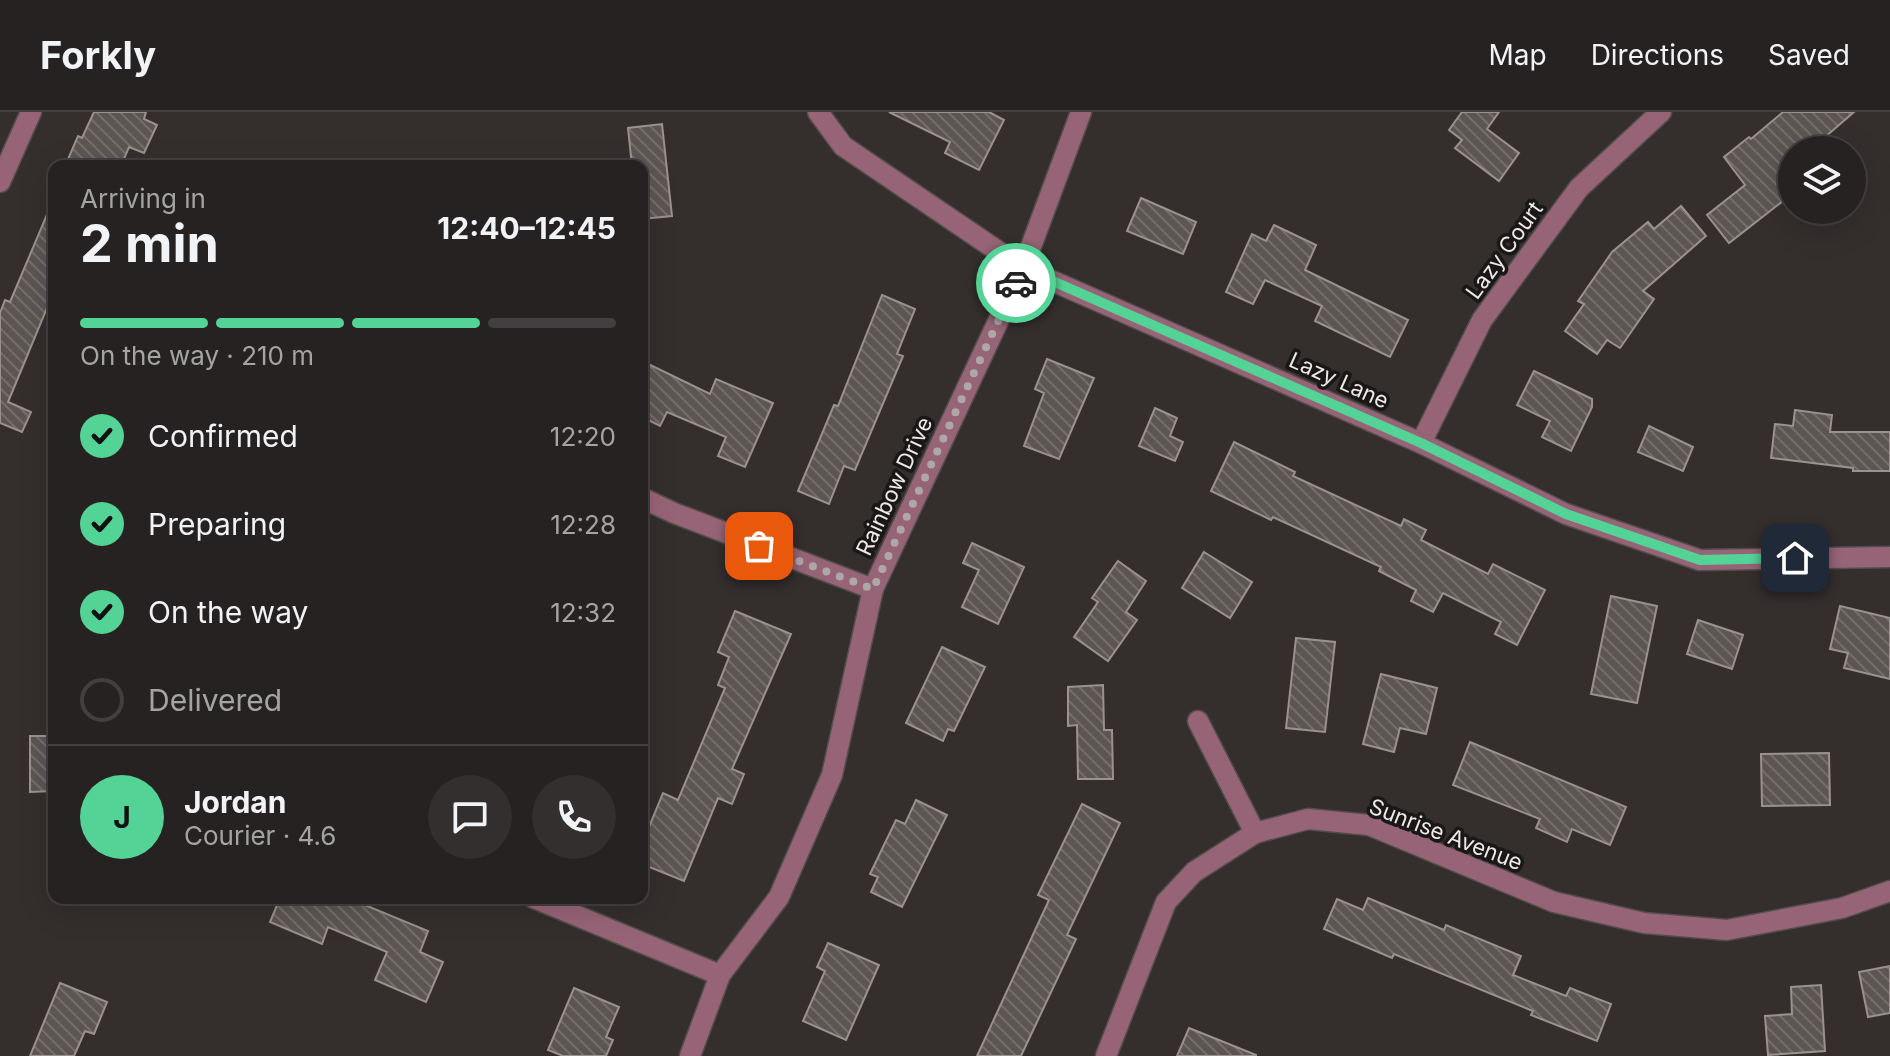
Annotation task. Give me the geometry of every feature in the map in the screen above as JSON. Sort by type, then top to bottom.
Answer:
[{"type":"street","points":[[0,182],[31,112]]},
{"type":"street","name":"Lazy Lane","points":[[818,112],[843,146],[1023,268],[1421,443],[1566,514],[1700,560],[1890,557]]},
{"type":"street","name":"Rainbow Drive","points":[[690,1056],[720,975],[779,897],[832,775],[873,589],[1023,268],[1081,112]]},
{"type":"street","name":"Lazy Court","points":[[1421,443],[1482,320],[1579,188],[1661,112]]},
{"type":"street","points":[[648,501],[873,589]]},
{"type":"street","points":[[1198,721],[1255,833]]},
{"type":"street","name":"Sunrise Avenue","points":[[1106,1056],[1166,902],[1194,872],[1255,833],[1308,819],[1369,825],[1554,902],[1644,923],[1727,930],[1842,908],[1890,891]]},
{"type":"street","points":[[548,904],[720,975]]},
{"type":"building","points":[[94,112],[146,112],[144,119],[157,125],[144,153],[129,147],[124,160],[68,160],[78,136],[82,138]]},
{"type":"building","points":[[889,112],[989,112],[1004,120],[979,170],[945,153],[950,142]]},
{"type":"building","points":[[1462,112],[1499,112],[1487,129],[1519,153],[1499,181],[1455,148],[1462,140],[1449,130]]},
{"type":"building","points":[[1783,112],[1854,112],[1826,136],[1778,136],[1778,205],[1729,243],[1707,215],[1745,185],[1724,157],[1749,137],[1751,139]]},
{"type":"building","points":[[662,124],[672,216],[648,218],[648,160],[631,160],[628,128]]},
{"type":"building","points":[[1141,198],[1196,222],[1183,254],[1127,231]]},
{"type":"building","points":[[1681,206],[1706,236],[1643,291],[1654,299],[1620,348],[1607,340],[1597,354],[1565,331],[1584,304],[1578,301],[1612,252],[1648,222],[1654,229]]},
{"type":"building","points":[[48,212],[48,305],[8,402],[31,412],[22,432],[0,423],[0,313],[5,300],[10,302]]},
{"type":"building","points":[[1274,225],[1316,245],[1305,270],[1408,320],[1390,357],[1315,321],[1322,306],[1265,280],[1253,304],[1226,292],[1252,234],[1266,241]]},
{"type":"building","points":[[882,295],[915,309],[897,354],[903,356],[855,470],[844,466],[829,504],[798,491],[834,405],[838,406]]},
{"type":"building","points":[[1047,359],[1094,378],[1059,459],[1024,446],[1044,393],[1035,389]]},
{"type":"building","points":[[648,364],[710,394],[716,379],[773,403],[745,467],[718,456],[726,437],[667,412],[660,426],[648,420]]},
{"type":"building","points":[[1534,371],[1592,399],[1592,407],[1571,451],[1542,437],[1550,421],[1517,405]]},
{"type":"building","points":[[1155,408],[1177,418],[1170,436],[1183,442],[1175,461],[1139,446]]},
{"type":"building","points":[[1795,410],[1832,415],[1830,432],[1890,432],[1890,471],[1853,471],[1853,468],[1771,458],[1775,424],[1793,426]]},
{"type":"building","points":[[1649,426],[1693,447],[1683,471],[1638,452]]},
{"type":"building","points":[[1234,442],[1295,472],[1293,476],[1401,526],[1404,519],[1426,530],[1421,540],[1488,574],[1493,564],[1545,590],[1517,645],[1495,634],[1501,622],[1443,593],[1433,612],[1411,601],[1416,590],[1379,571],[1381,567],[1211,491]]},
{"type":"building","points":[[972,543],[1024,567],[998,624],[962,607],[979,570],[963,563]]},
{"type":"building","points":[[1204,552],[1252,582],[1230,618],[1182,588]]},
{"type":"building","points":[[1118,561],[1146,581],[1126,612],[1137,620],[1108,661],[1074,637],[1098,602],[1092,598]]},
{"type":"building","points":[[1611,596],[1657,606],[1637,703],[1591,694]]},
{"type":"building","points":[[1840,606],[1890,618],[1890,679],[1844,668],[1848,653],[1830,649]]},
{"type":"building","points":[[735,611],[791,634],[732,769],[744,774],[732,804],[718,798],[684,881],[648,866],[648,829],[663,793],[678,800],[725,688],[718,685],[729,657],[718,652]]},
{"type":"building","points":[[1698,620],[1743,635],[1732,669],[1687,654]]},
{"type":"building","points":[[1296,638],[1335,642],[1325,732],[1286,728]]},
{"type":"building","points":[[942,647],[985,667],[954,731],[948,729],[943,741],[906,723]]},
{"type":"building","points":[[1381,674],[1437,688],[1426,734],[1400,728],[1394,752],[1363,744]]},
{"type":"building","points":[[1103,685],[1104,730],[1112,730],[1113,779],[1078,779],[1077,725],[1068,726],[1068,687]]},
{"type":"building","points":[[30,736],[48,736],[48,791],[30,792]]},
{"type":"building","points":[[1470,742],[1626,807],[1610,845],[1572,829],[1567,842],[1536,828],[1540,819],[1453,785]]},
{"type":"building","points":[[1829,753],[1830,805],[1762,806],[1761,754]]},
{"type":"building","points":[[916,800],[947,815],[902,907],[871,892],[878,877],[870,874],[896,820],[905,824]]},
{"type":"building","points":[[1082,804],[1120,823],[1067,935],[1076,939],[1021,1056],[977,1056],[1049,900],[1038,895]]},
{"type":"building","points":[[1368,898],[1444,930],[1446,925],[1521,956],[1513,975],[1566,996],[1570,988],[1611,1004],[1597,1041],[1531,1015],[1533,1011],[1324,929],[1337,899],[1363,910]]},
{"type":"building","points":[[278,904],[363,904],[428,931],[420,952],[443,962],[426,1002],[375,980],[387,952],[328,927],[322,944],[270,922]]},
{"type":"building","points":[[828,943],[879,965],[846,1040],[803,1021],[825,971],[817,967]]},
{"type":"building","points":[[1890,966],[1890,1013],[1868,1017],[1859,972]]},
{"type":"building","points":[[60,983],[107,1002],[94,1034],[85,1031],[74,1056],[30,1056]]},
{"type":"building","points":[[1821,985],[1825,1051],[1768,1055],[1765,1016],[1792,1014],[1791,987]]},
{"type":"building","points":[[574,988],[619,1007],[606,1037],[613,1040],[606,1056],[563,1056],[548,1050]]},
{"type":"building","points":[[1189,1028],[1256,1055],[1256,1056],[1177,1056]]},
{"type":"way so far","points":[[759,546],[873,589],[1016,283]]},
{"type":"route","points":[[1016,283],[1023,268],[1421,443],[1566,514],[1700,560],[1795,558]]}]
